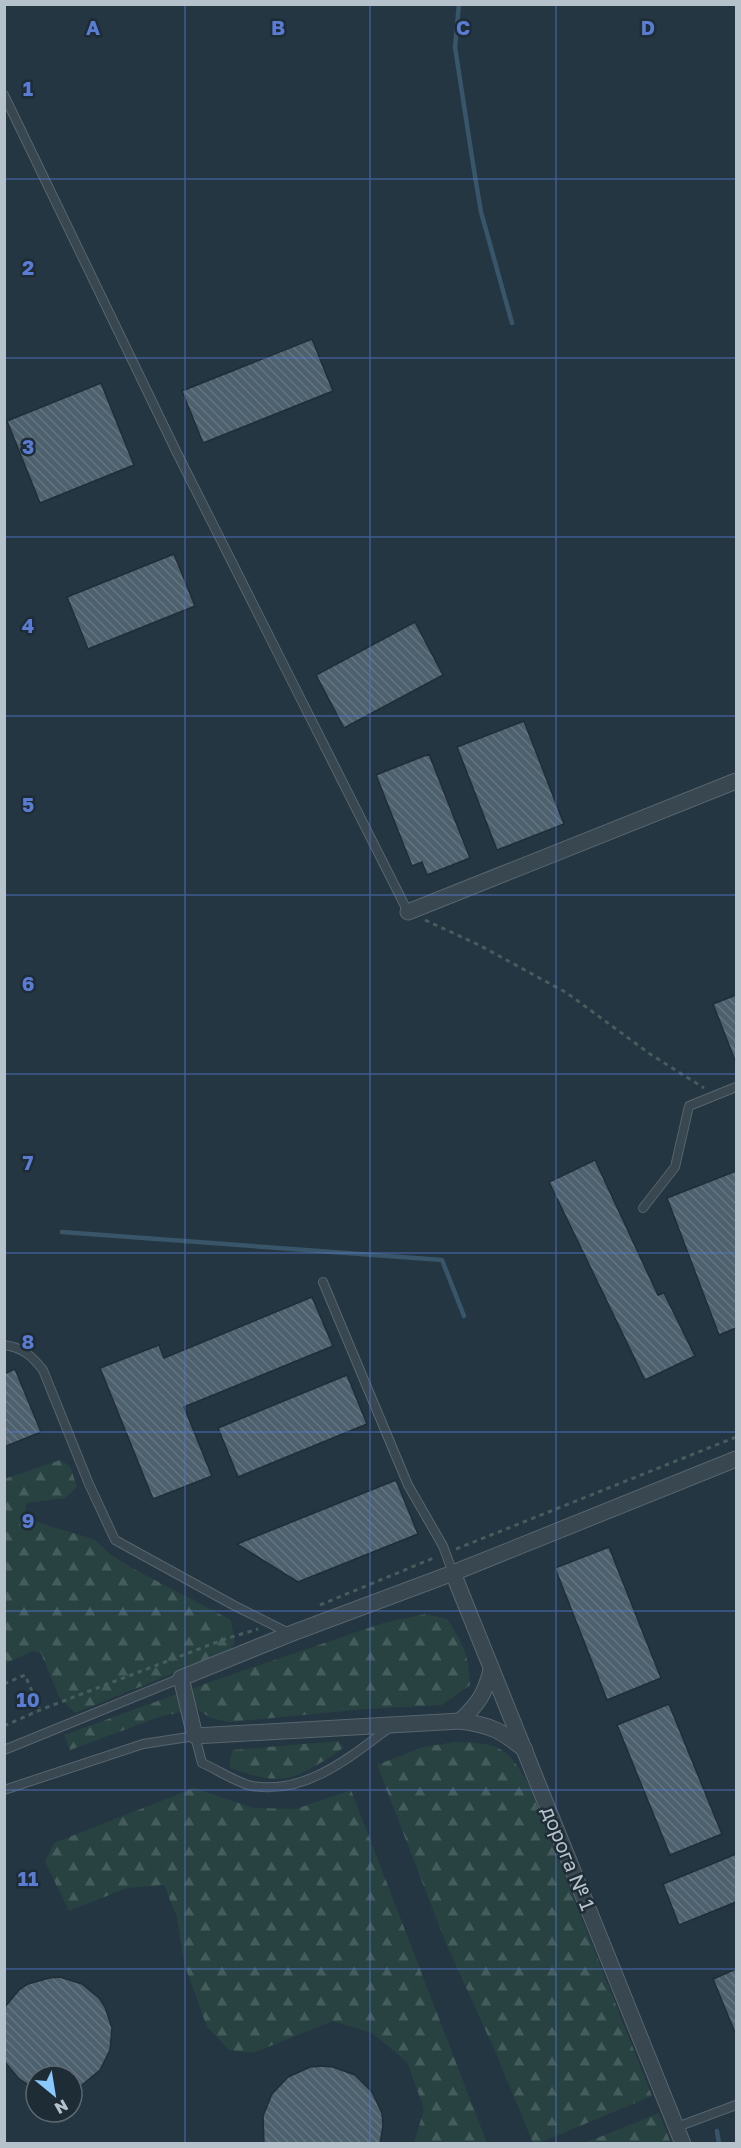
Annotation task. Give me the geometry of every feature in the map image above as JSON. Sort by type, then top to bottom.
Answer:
[{"type":"street","points":[[408,912],[736,781]]},
{"type":"street","points":[[525,1750],[506,1734],[484,1724],[460,1721],[195,1736],[181,1678],[453,1573],[736,1459]]},
{"type":"street","name":"дорога № 1","points":[[453,1573],[683,2144]]},
{"type":"street","points":[[460,1721],[475,1707],[486,1690],[491,1670]]},
{"type":"lane","points":[[4,94],[177,453],[408,912]]},
{"type":"lane","points":[[643,1208],[675,1167],[689,1106],[736,1088]]},
{"type":"lane","points":[[323,1281],[408,1485],[446,1553],[453,1573]]},
{"type":"lane","points":[[4,1345],[19,1348],[33,1357],[43,1370],[89,1484],[115,1540],[290,1634]]},
{"type":"lane","points":[[4,1750],[181,1678]]},
{"type":"lane","points":[[4,1790],[143,1744],[195,1736],[202,1763],[251,1786],[287,1788],[344,1762],[392,1725]]},
{"type":"lane","points":[[677,2127],[736,2105]]},
{"type":"path","points":[[408,912],[479,945],[567,993],[650,1054],[716,1095]]},
{"type":"path","points":[[317,1606],[736,1437]]},
{"type":"path","points":[[4,1726],[225,1639],[274,1624]]},
{"type":"path","points":[[4,1684],[25,1675],[40,1710]]},
{"type":"green space","points":[[60,1460],[70,1466],[77,1487],[65,1498],[26,1503],[24,1517],[94,1539],[110,1554],[134,1569],[231,1620],[235,1643],[229,1651],[75,1713],[59,1697],[41,1653],[33,1651],[5,1664],[4,1479]]},
{"type":"green space","points":[[426,1614],[447,1619],[467,1658],[470,1685],[442,1705],[367,1709],[229,1722],[211,1718],[197,1709],[162,1716],[70,1750],[64,1735],[383,1623]]},
{"type":"green space","points":[[338,1741],[344,1747],[316,1766],[293,1777],[265,1778],[230,1768],[233,1750]]},
{"type":"green space","points":[[455,1742],[481,1743],[499,1749],[513,1761],[528,1783],[652,2096],[539,2143],[533,2143],[495,2051],[447,1946],[377,1765],[423,1747]]},
{"type":"green space","points":[[194,1788],[254,1808],[296,1809],[351,1790],[487,2143],[414,2143],[424,2109],[407,2062],[372,2033],[333,2021],[253,2053],[229,2050],[207,2027],[184,1963],[177,1917],[164,1885],[127,1888],[69,1911],[45,1862],[54,1843]]},
{"type":"green space","points":[[659,2113],[671,2143],[585,2143]]},
{"type":"building","points":[[312,339],[333,391],[203,443],[182,391]]},
{"type":"building","points":[[101,383],[134,465],[40,503],[7,421]]},
{"type":"building","points":[[174,554],[195,606],[88,649],[67,597]]},
{"type":"building","points":[[415,622],[443,675],[344,728],[316,675]]},
{"type":"building","points":[[524,721],[564,824],[497,850],[457,747]]},
{"type":"building","points":[[429,754],[470,858],[427,875],[422,862],[412,866],[376,775]]},
{"type":"building","points":[[736,995],[736,1063],[713,1004]]},
{"type":"building","points":[[595,1160],[658,1295],[664,1293],[695,1356],[645,1380],[549,1182]]},
{"type":"building","points":[[736,1171],[736,1328],[719,1335],[667,1198]]},
{"type":"building","points":[[312,1297],[333,1346],[184,1407],[212,1476],[153,1499],[100,1368],[159,1345],[164,1358]]},
{"type":"building","points":[[15,1369],[41,1432],[4,1447],[4,1374]]},
{"type":"building","points":[[347,1375],[367,1424],[238,1477],[218,1428]]},
{"type":"building","points":[[396,1480],[418,1534],[298,1582],[237,1544]]},
{"type":"building","points":[[609,1547],[661,1678],[607,1700],[555,1568]]},
{"type":"building","points":[[669,1704],[722,1834],[670,1855],[617,1725]]},
{"type":"building","points":[[736,1854],[736,1902],[679,1925],[663,1884]]},
{"type":"building","points":[[736,1969],[736,2035],[713,1979]]},
{"type":"building","points":[[60,1977],[82,1984],[99,1998],[105,2007],[112,2028],[110,2050],[100,2070],[84,2083],[84,2064],[24,2064],[24,2082],[4,2061],[4,2008],[19,1990],[28,1984]]},
{"type":"building","points":[[310,2067],[333,2067],[355,2075],[372,2092],[382,2113],[380,2144],[264,2144],[263,2116],[272,2094],[288,2077]]},
{"type":"waterway","points":[[459,4],[455,47],[473,164],[481,212],[512,323]]},
{"type":"waterway","points":[[62,1232],[442,1260],[464,1316]]},
{"type":"waterway","points":[[717,2131],[719,2144]]}]
